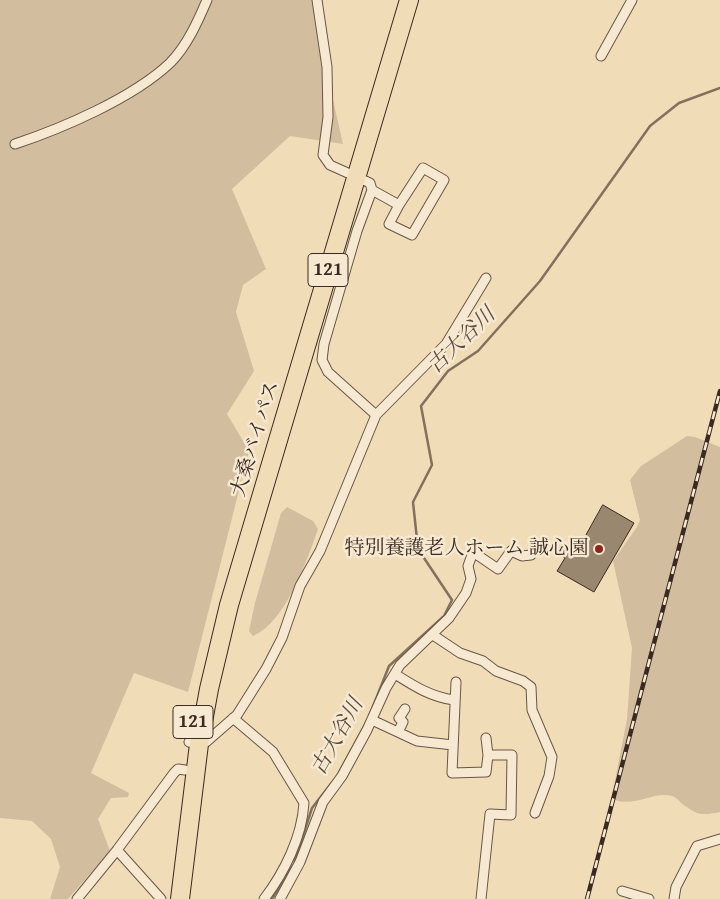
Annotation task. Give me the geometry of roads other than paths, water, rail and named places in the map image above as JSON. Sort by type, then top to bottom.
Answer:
[{"type":"highway","name":"大桑バイパス","points":[[169,899],[184,770],[194,743],[218,651],[241,544],[351,175],[398,0]]},
{"type":"highway","name":"大桑バイパス","points":[[351,175],[409,0]]},
{"type":"highway","name":"大桑バイパス","points":[[180,899],[194,743]]},
{"type":"street","points":[[15,144],[55,129],[143,84],[171,62],[180,50],[207,0]]},
{"type":"street","points":[[317,0],[327,67],[328,117],[323,155],[330,165],[370,183],[372,190],[357,231],[324,344],[322,360],[328,372],[376,415]]},
{"type":"street","points":[[601,56],[632,0]]},
{"type":"street","points":[[422,168],[444,180],[412,236],[388,224],[400,205],[422,168]]},
{"type":"street","points":[[372,190],[400,205]]},
{"type":"street","points":[[194,743],[206,742],[234,718],[266,669],[282,638],[300,586],[320,551],[376,415],[446,344],[486,278]]},
{"type":"street","points":[[280,899],[300,862],[323,802],[342,776],[372,720],[386,688],[400,665],[449,618],[466,593],[471,579],[468,566],[472,552],[498,569],[511,550],[522,556],[531,555]]},
{"type":"street","points":[[433,635],[460,653],[483,661],[496,671],[523,681],[530,687],[532,710],[552,757],[549,776],[535,813]]},
{"type":"street","points":[[395,674],[424,692],[440,698],[454,700]]},
{"type":"street","points":[[456,682],[452,774],[486,772],[488,755],[486,738]]},
{"type":"street","points":[[398,732],[403,722],[399,718],[405,709]]},
{"type":"street","points":[[234,718],[273,752],[304,803],[296,840],[285,866],[264,899]]},
{"type":"street","points":[[372,720],[417,741],[453,745]]},
{"type":"street","points":[[480,899],[490,814],[511,816],[512,755],[488,755]]},
{"type":"street","points":[[77,899],[117,850],[174,773],[178,769],[184,770]]},
{"type":"street","points":[[674,899],[676,887],[696,846],[720,839]]},
{"type":"street","points":[[117,850],[161,899]]},
{"type":"street","points":[[622,891],[649,899]]},
{"type":"waterway","name":"古大谷川","points":[[370,714],[389,666],[444,616],[452,600],[418,549],[413,502],[432,465],[421,406],[448,371],[478,351],[540,281],[650,126],[679,103],[720,88]]},
{"type":"waterway","name":"古大谷川","points":[[272,899],[294,864],[312,808],[337,776],[368,719]]},
{"type":"railway","points":[[587,899],[720,391]]},
{"type":"place","name":"特別養護老人ホーム 誠心園","points":[[599,549]]}]
